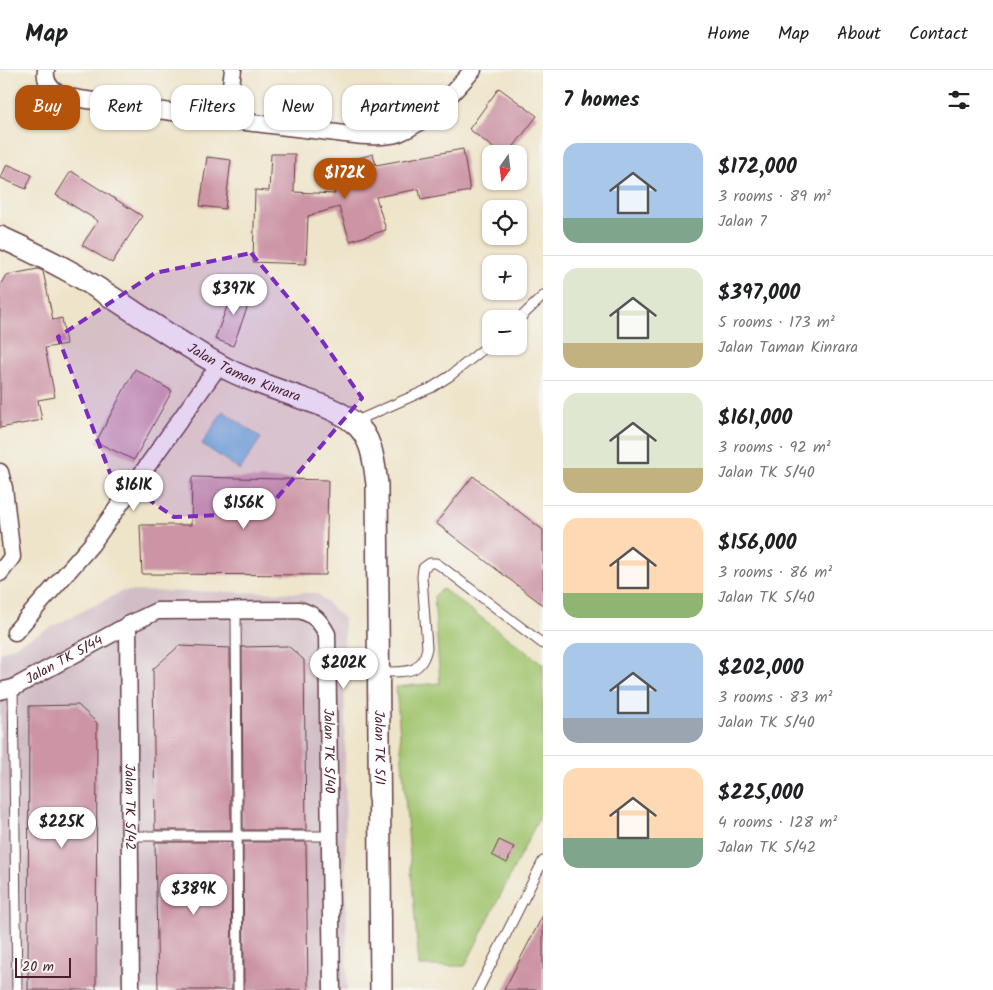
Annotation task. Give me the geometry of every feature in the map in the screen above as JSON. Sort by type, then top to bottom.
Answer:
[{"type":"street","points":[[46,70],[45,76],[49,87],[57,94],[171,112]]},
{"type":"street","points":[[231,85],[233,70]]},
{"type":"street","points":[[254,123],[371,136],[396,134],[417,125],[436,110],[473,70]]},
{"type":"street","name":"Jalan Taman Kinrara","points":[[0,237],[41,256],[90,283],[141,317],[239,375],[327,407],[354,422]]},
{"type":"street","points":[[15,632],[91,545],[219,364]]},
{"type":"street","name":"Jalan TK 5/1","points":[[354,422],[367,437],[373,453],[377,484],[381,990]]},
{"type":"street","points":[[0,472],[4,488],[12,557],[0,573]]},
{"type":"street","name":"Jalan TK 5/40","points":[[128,625],[157,611],[299,610],[309,613],[320,621],[327,634],[332,990]]},
{"type":"street","name":"Jalan TK 5/44","points":[[6,689],[128,625]]},
{"type":"street","name":"Jalan TK 5/42","points":[[128,625],[131,990]]},
{"type":"lane","points":[[527,311],[543,296]]},
{"type":"lane","points":[[354,422],[431,388],[450,376],[482,350]]},
{"type":"lane","points":[[378,672],[411,671],[425,660],[427,648],[422,578],[423,568],[430,562],[442,567],[543,644]]},
{"type":"lane","points":[[236,610],[238,990]]},
{"type":"lane","points":[[6,689],[17,990]]},
{"type":"lane","points":[[130,836],[330,836]]},
{"type":"lane","points":[[478,990],[542,864]]},
{"type":"highlighted area","points":[[251,253],[311,325],[362,398],[264,513],[174,517],[110,473],[58,337],[155,273]]},
{"type":"shaded area","points":[[123,591],[317,593],[344,619],[347,990],[0,990],[0,653]]},
{"type":"green space","points":[[443,589],[543,664],[543,810],[465,966],[419,966],[396,687],[440,683],[434,596]]},
{"type":"water","points":[[223,411],[261,438],[240,470],[202,444]]},
{"type":"building","points":[[499,88],[537,116],[515,145],[489,145],[469,129]]},
{"type":"building","points":[[463,149],[470,191],[421,200],[419,189],[376,197],[386,230],[350,241],[339,207],[308,216],[306,264],[253,262],[255,190],[269,191],[271,154],[295,154],[294,192],[335,194],[331,181],[356,173],[352,160],[373,154],[376,165]]},
{"type":"building","points":[[207,157],[231,160],[225,209],[200,206]]},
{"type":"building","points":[[7,164],[32,175],[26,189],[1,178]]},
{"type":"building","points":[[71,171],[142,216],[112,263],[82,245],[98,221],[56,195]]},
{"type":"building","points":[[38,269],[43,271],[53,320],[62,318],[66,344],[45,348],[55,397],[38,400],[42,420],[0,428],[0,285],[6,275]]},
{"type":"building","points":[[235,285],[253,292],[233,346],[215,339]]},
{"type":"building","points":[[135,369],[172,391],[134,460],[96,442]]},
{"type":"building","points":[[473,476],[543,530],[543,605],[436,523]]},
{"type":"building","points":[[192,477],[328,480],[326,575],[142,574],[140,525],[191,525]]},
{"type":"building","points":[[179,646],[230,648],[231,830],[155,830],[153,669]]},
{"type":"building","points":[[288,646],[304,660],[306,830],[243,830],[242,647]]},
{"type":"building","points":[[78,705],[97,723],[96,990],[28,990],[29,706]]},
{"type":"building","points":[[499,840],[514,847],[507,863],[492,855]]},
{"type":"building","points":[[155,842],[231,842],[232,990],[158,990]]},
{"type":"building","points":[[243,842],[306,842],[308,990],[244,990]]},
{"type":"building","points":[[543,915],[543,990],[504,990]]}]
